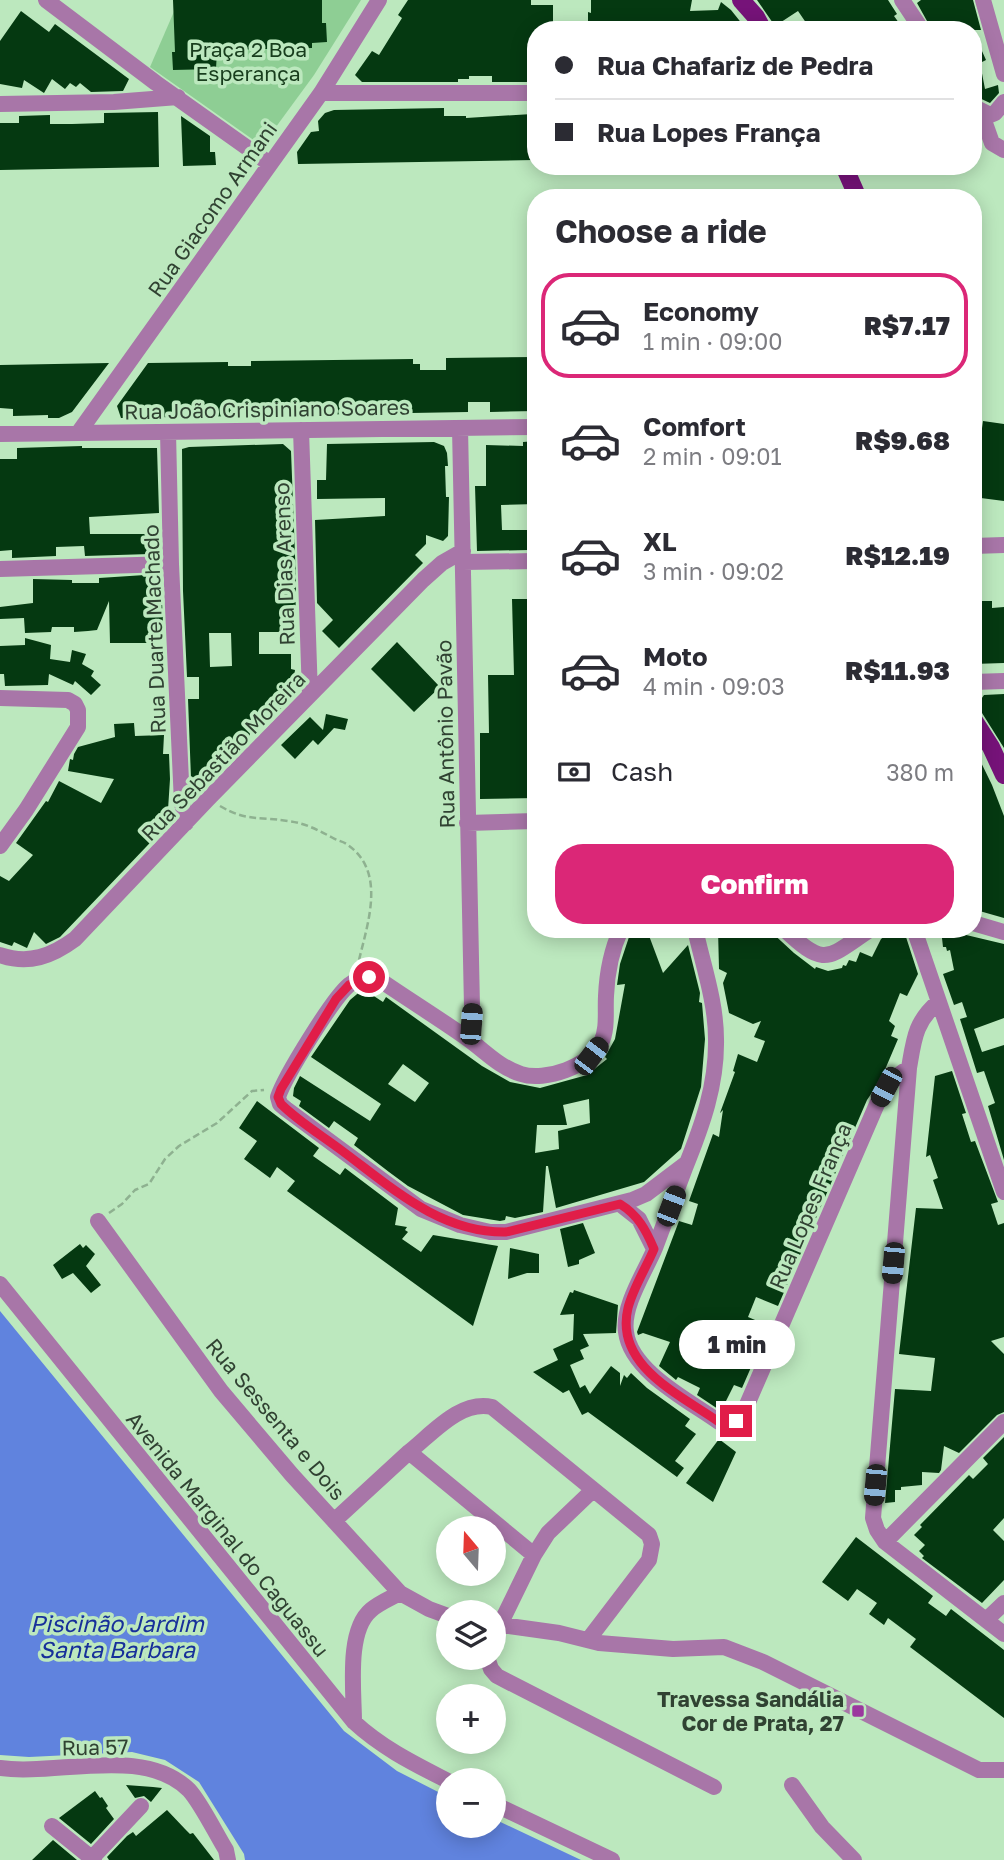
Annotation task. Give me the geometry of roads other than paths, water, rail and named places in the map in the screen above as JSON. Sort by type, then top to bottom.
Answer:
[{"type":"main road","points":[[741,0],[758,21]]},
{"type":"main road","points":[[982,733],[1004,775]]},
{"type":"street","points":[[46,0],[270,164]]},
{"type":"street","points":[[902,0],[916,21]]},
{"type":"street","points":[[983,0],[1004,74]]},
{"type":"street","name":"Rua Giacomo Armani","points":[[79,432],[321,93],[377,2]]},
{"type":"street","points":[[321,93],[527,93]]},
{"type":"street","points":[[0,104],[114,102],[178,97]]},
{"type":"street","points":[[982,111],[990,115],[995,113],[1004,102]]},
{"type":"street","points":[[982,118],[998,146]]},
{"type":"street","name":"Rua João Crispiniano Soares","points":[[0,434],[527,427]]},
{"type":"street","name":"Rua Antônio Pavão","points":[[460,428],[472,1007],[470,1040]]},
{"type":"street","name":"Rua Dias Arenso","points":[[301,430],[310,695]]},
{"type":"street","name":"Rua Duarte Machado","points":[[168,432],[182,803],[186,823]]},
{"type":"street","points":[[982,546],[1004,545]]},
{"type":"street","points":[[463,556],[527,560]]},
{"type":"street","name":"Rua Sebastião Moreira","points":[[0,955],[24,960],[41,958],[62,949],[75,939],[423,580],[442,563],[463,556]]},
{"type":"street","points":[[0,569],[171,564]]},
{"type":"street","points":[[982,682],[1004,681]]},
{"type":"street","points":[[0,698],[68,700],[78,710],[79,718],[70,743],[0,846]]},
{"type":"street","points":[[467,824],[527,821]]},
{"type":"street","points":[[982,926],[1004,932]]},
{"type":"street","points":[[617,938],[608,962],[606,1024],[600,1044],[591,1056],[571,1068],[524,1075],[502,1066],[470,1040],[380,980],[369,977],[349,985],[336,999],[278,1097],[286,1109],[421,1209],[460,1225],[490,1232],[506,1232],[620,1204],[646,1194],[687,1163]]},
{"type":"street","name":"Rua Lopes França","points":[[697,938],[714,1013],[716,1051],[712,1088],[707,1110],[687,1163],[629,1305],[626,1333],[631,1349],[651,1374],[719,1422],[736,1421],[743,1414],[877,1104],[886,1087],[897,1075],[909,1068]]},
{"type":"street","points":[[794,938],[811,953],[822,957],[839,951],[858,938]]},
{"type":"street","points":[[917,938],[1004,1192]]},
{"type":"street","points":[[939,1002],[921,1020],[915,1034],[909,1068],[873,1508],[877,1530],[885,1542],[1004,1634]]},
{"type":"street","points":[[620,1204],[639,1219],[654,1249]]},
{"type":"street","name":"Rua Sessenta e Dois","points":[[98,1221],[221,1391],[292,1475],[400,1593],[436,1612]]},
{"type":"street","name":"Avenida Marginal do Caguassu","points":[[0,1284],[354,1722],[369,1736],[399,1756],[436,1775]]},
{"type":"street","points":[[334,1521],[410,1452],[462,1410],[479,1404],[492,1407],[649,1535],[652,1544],[649,1560],[588,1640]]},
{"type":"street","points":[[885,1542],[1004,1422]]},
{"type":"street","points":[[410,1452],[534,1555]]},
{"type":"street","points":[[506,1607],[548,1533],[593,1490]]},
{"type":"street","points":[[354,1722],[354,1640],[362,1621],[371,1610],[400,1593]]},
{"type":"street","points":[[986,1620],[1004,1603]]},
{"type":"street","points":[[506,1628],[532,1628],[588,1640],[673,1649],[733,1649],[979,1770],[1004,1770]]},
{"type":"street","points":[[492,1670],[498,1676],[714,1787]]},
{"type":"street","name":"Rua 57","points":[[0,1768],[131,1765],[160,1772],[189,1791],[223,1857]]},
{"type":"street","points":[[792,1785],[822,1827],[854,1860]]},
{"type":"street","points":[[52,1826],[93,1859],[141,1806]]},
{"type":"street","points":[[506,1810],[611,1860]]},
{"type":"water","name":"Piscinão Jardim Santa Barbara","points":[[0,1311],[344,1731],[397,1771],[436,1791],[436,1838],[506,1838],[506,1825],[581,1860],[245,1860],[244,1854],[199,1782],[165,1760],[132,1752],[29,1757],[0,1755]]},
{"type":"place","name":"Travessa Sandália Cor de Prata, 27","points":[[858,1711]]},
{"type":"park label","name":"Praça 2 Boa Esperança","points":[[248,61]]}]
